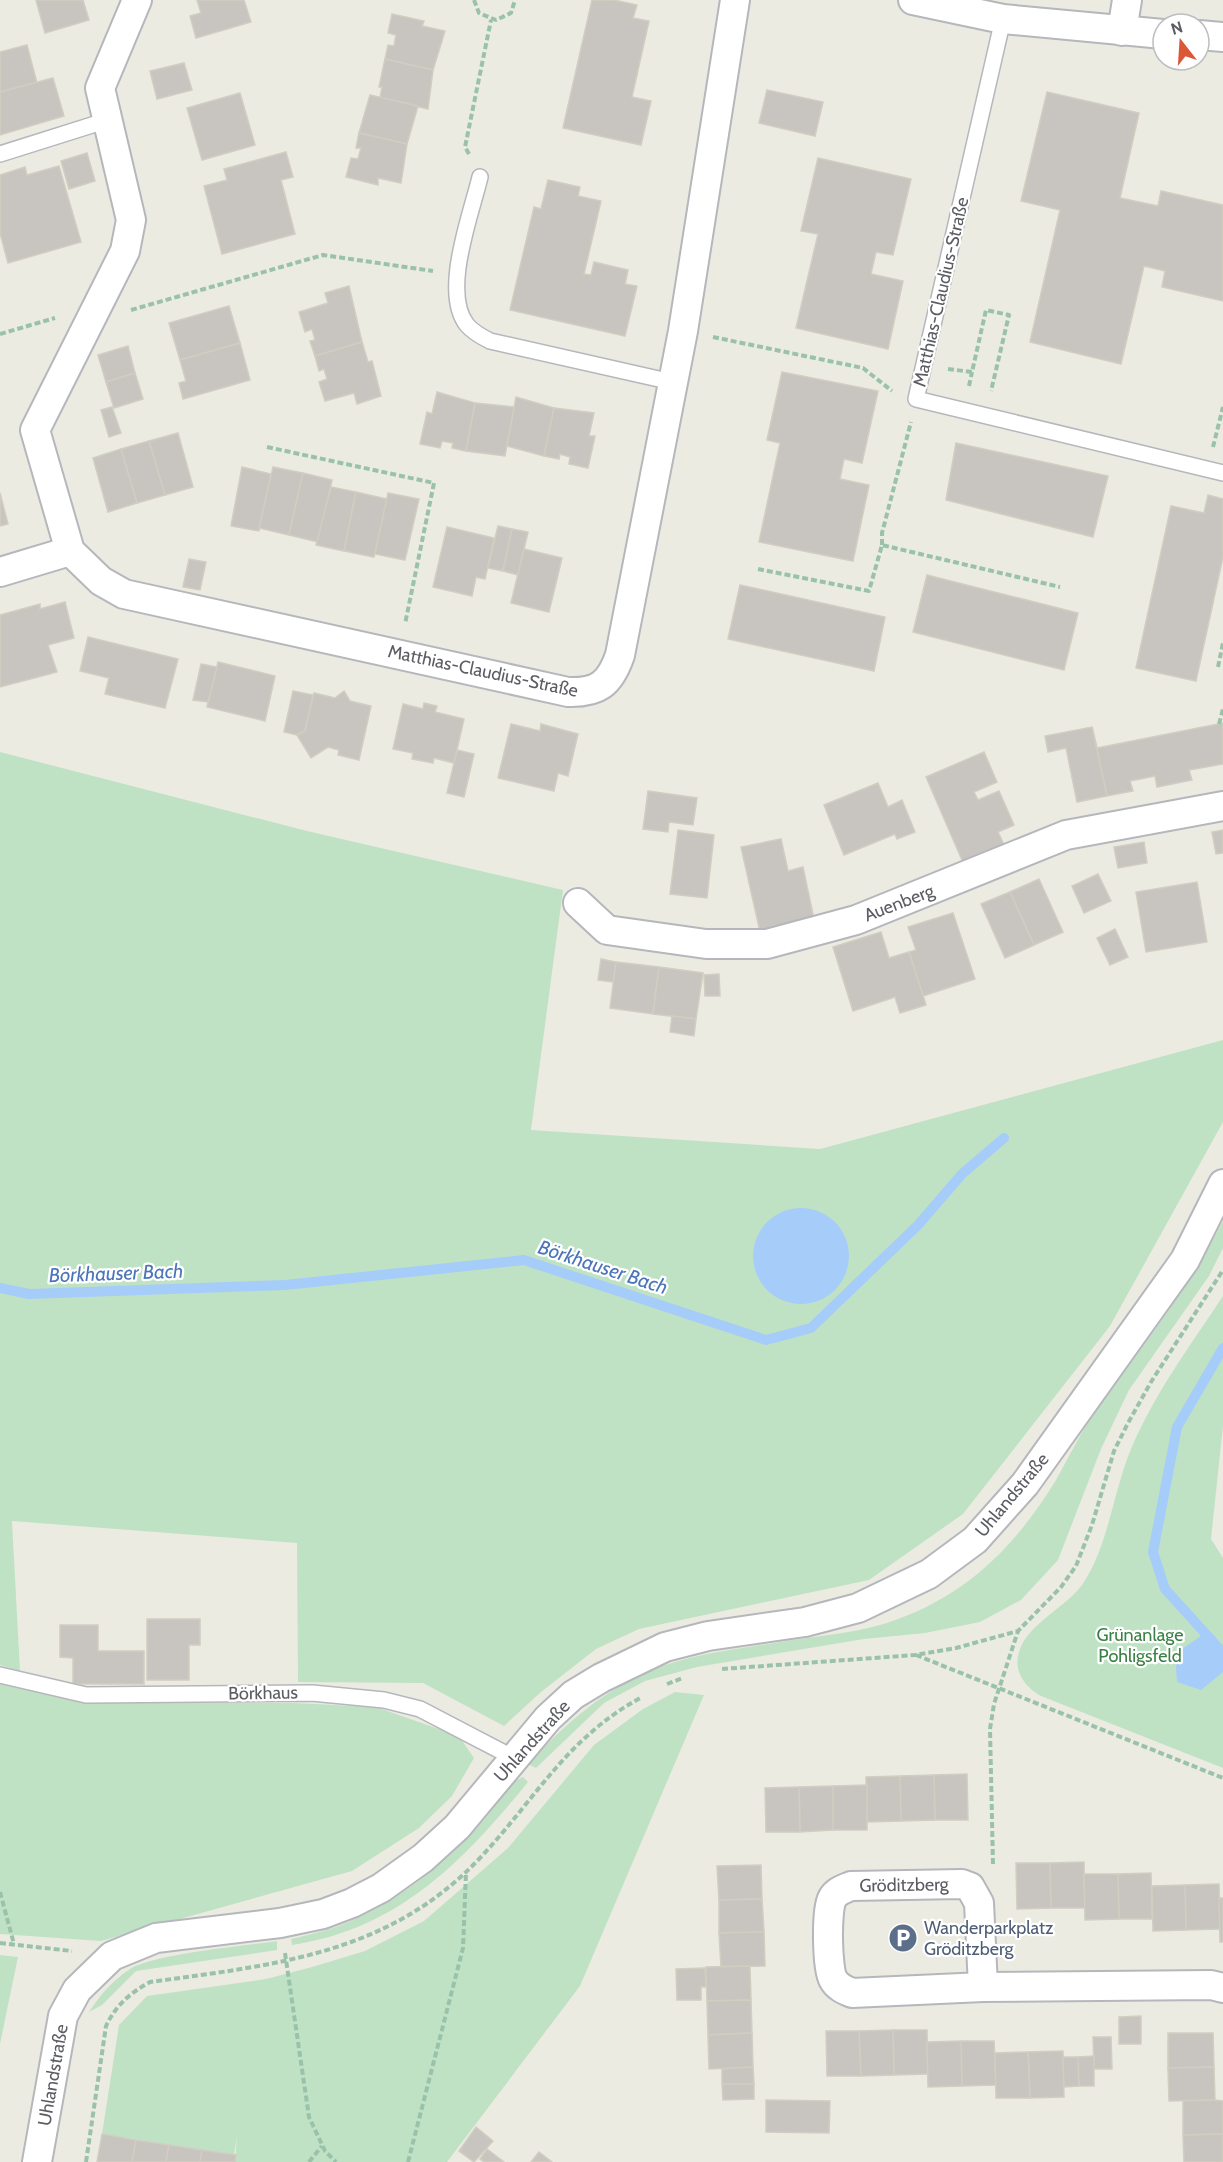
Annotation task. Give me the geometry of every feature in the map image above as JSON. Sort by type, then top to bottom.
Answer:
[{"type":"street","name":"Matthias-Claudius-Straße","points":[[137,0],[100,88],[131,220],[126,251],[35,430],[70,551],[101,581],[124,594],[568,692],[589,692],[613,675],[620,656],[683,330],[735,0]]},
{"type":"street","points":[[913,0],[941,4],[1003,19],[1122,32],[1151,33]]},
{"type":"street","points":[[1122,32],[1127,0]]},
{"type":"street","points":[[0,572],[70,551]]},
{"type":"street","name":"Auenberg","points":[[578,903],[607,930],[706,944],[767,944],[875,912],[1066,836],[1223,806]]},
{"type":"street","name":"Uhlandstraße","points":[[37,2162],[63,2016],[76,1990],[112,1956],[156,1938],[280,1923],[323,1914],[381,1888],[423,1858],[457,1827],[548,1718],[573,1695],[634,1660],[665,1647],[708,1636],[805,1622],[858,1608],[929,1574],[975,1540],[1025,1484],[1185,1260],[1223,1184]]},
{"type":"street","name":"Gröditzberg","points":[[982,1987],[979,1903],[970,1887],[962,1884],[862,1886],[840,1890],[832,1898],[829,1910],[830,1970],[835,1983],[852,1993],[982,1987],[1211,1985],[1223,1988]]},
{"type":"lane","name":"Matthias-Claudius-Straße","points":[[1003,19],[916,399],[1207,471],[1223,473]]},
{"type":"lane","points":[[0,153],[108,120]]},
{"type":"lane","points":[[480,177],[457,275],[456,299],[467,325],[490,341],[672,382]]},
{"type":"lane","name":"Börkhaus","points":[[0,1675],[86,1695],[312,1693],[384,1700],[420,1709],[514,1758]]},
{"type":"path","points":[[474,0],[479,13],[491,20],[507,16],[515,0]]},
{"type":"path","points":[[480,177],[465,147],[491,20]]},
{"type":"path","points":[[0,334],[99,305],[123,313],[323,255],[457,275]]},
{"type":"path","points":[[986,310],[1009,315],[992,391],[969,386],[972,372],[986,310]]},
{"type":"path","points":[[683,330],[863,368],[895,393],[916,399],[869,591],[758,569]]},
{"type":"path","points":[[923,367],[972,372]]},
{"type":"path","points":[[1207,471],[1223,407]]},
{"type":"path","points":[[267,447],[434,483],[399,654]]},
{"type":"path","points":[[882,545],[1060,587]]},
{"type":"path","points":[[1218,667],[1223,643]]},
{"type":"path","points":[[1219,724],[1223,709]]},
{"type":"path","points":[[970,1887],[993,1869],[990,1729],[994,1704],[1018,1631],[1061,1587],[1076,1566],[1092,1525],[1114,1451],[1151,1382],[1223,1270]]},
{"type":"path","points":[[714,1670],[915,1655],[956,1648],[1018,1631]]},
{"type":"path","points":[[915,1655],[1223,1778]]},
{"type":"path","points":[[662,1687],[692,1676]]},
{"type":"path","points":[[86,2162],[106,2026],[121,2003],[132,1992],[150,1982],[286,1962],[321,1954],[398,1922],[452,1885],[466,1872],[573,1747],[596,1726],[645,1695]]},
{"type":"path","points":[[408,2162],[463,1948],[466,1872]]},
{"type":"path","points":[[0,1892],[14,1944]]},
{"type":"path","points":[[280,1923],[309,2116],[322,2146],[336,2162]]},
{"type":"path","points":[[0,1943],[112,1956]]},
{"type":"path","points":[[309,2162],[322,2146]]},
{"type":"green space","points":[[0,752],[307,831],[563,890],[531,1130],[820,1149],[1223,1040],[1223,1122],[1110,1326],[963,1514],[869,1580],[639,1629],[596,1649],[541,1692],[504,1726],[423,1683],[298,1682],[297,1543],[12,1521],[20,1671],[0,1665]]},
{"type":"green space","points":[[1223,1221],[1223,1248],[1209,1276],[1129,1390],[1101,1449],[1058,1560],[1021,1600],[980,1622],[925,1633],[864,1639],[697,1667],[645,1681],[604,1703],[536,1768],[528,1764],[584,1710],[616,1688],[650,1671],[702,1655],[872,1627],[924,1608],[969,1580],[1008,1545],[1041,1503],[1088,1423],[1193,1274]]},
{"type":"green space","name":"Grünanlage Pohligsfeld","points":[[1223,1296],[1223,1426],[1211,1539],[1223,1558],[1223,1768],[1041,1696],[1025,1683],[1019,1672],[1018,1659],[1023,1642],[1030,1633],[1084,1582],[1099,1551],[1125,1465],[1140,1429],[1173,1371]]},
{"type":"green space","points":[[0,1682],[84,1703],[295,1703],[376,1707],[459,1736],[474,1758],[452,1796],[419,1828],[352,1871],[101,1941],[0,1934]]},
{"type":"green space","points":[[675,1692],[704,1695],[580,1986],[447,2162],[235,2162],[237,2136],[234,2155],[102,2134],[119,2025],[147,1996],[266,1979],[312,1967],[365,1951],[424,1921],[508,1848],[594,1745],[643,1709]]},
{"type":"green space","points":[[523,1777],[528,1782],[504,1811],[453,1865],[425,1888],[364,1924],[330,1937],[292,1945],[291,1939],[336,1927],[361,1916],[411,1886],[457,1848],[478,1827],[512,1782]]},
{"type":"green space","points":[[277,1941],[277,1950],[136,1971],[102,2005],[89,2012],[112,1983],[130,1969],[142,1964],[179,1955]]},
{"type":"green space","points":[[0,1955],[18,1957],[0,2044]]},
{"type":"water","points":[[801,1208],[819,1212],[835,1222],[845,1238],[849,1256],[845,1274],[835,1290],[819,1300],[801,1304],[783,1300],[767,1290],[757,1274],[753,1256],[757,1238],[767,1222],[783,1212]]},
{"type":"water","points":[[1205,1633],[1223,1653],[1223,1672],[1201,1690],[1177,1682],[1175,1654]]},
{"type":"building","points":[[36,0],[83,0],[89,20],[45,33]]},
{"type":"building","points":[[197,0],[244,0],[251,22],[196,38],[190,16],[201,13]]},
{"type":"building","points":[[592,0],[614,0],[637,5],[633,18],[649,21],[632,97],[651,101],[641,145],[563,128]]},
{"type":"building","points":[[392,14],[424,21],[422,26],[445,31],[433,70],[385,59],[388,45],[394,46],[396,35],[388,33]]},
{"type":"building","points":[[27,45],[37,83],[0,92],[0,52]]},
{"type":"building","points":[[385,59],[433,70],[428,109],[380,98],[382,87],[379,87]]},
{"type":"building","points":[[184,63],[192,90],[157,99],[150,71]]},
{"type":"building","points":[[53,78],[64,116],[0,135],[0,92]]},
{"type":"building","points":[[767,90],[823,102],[815,136],[759,123]]},
{"type":"building","points":[[1047,92],[1139,113],[1120,198],[1158,206],[1161,191],[1223,205],[1223,301],[1162,287],[1165,271],[1144,266],[1121,364],[1030,342],[1060,210],[1021,201]]},
{"type":"building","points":[[240,93],[255,145],[202,160],[187,108]]},
{"type":"building","points":[[370,95],[418,106],[407,144],[359,133]]},
{"type":"building","points":[[359,133],[407,144],[401,183],[378,178],[378,185],[346,177],[351,158],[358,159],[361,148],[356,148]]},
{"type":"building","points":[[286,152],[293,177],[281,180],[295,234],[222,254],[204,186],[227,180],[224,169]]},
{"type":"building","points":[[87,153],[95,181],[69,189],[61,161]]},
{"type":"building","points":[[818,158],[911,179],[893,255],[876,252],[871,274],[903,281],[888,349],[796,328],[818,234],[801,231]]},
{"type":"building","points":[[59,166],[81,242],[8,263],[0,233],[0,175],[25,167],[27,175]]},
{"type":"building","points":[[548,180],[580,187],[578,196],[601,201],[584,274],[591,275],[594,262],[628,270],[625,284],[637,286],[625,336],[510,310],[534,207],[541,209]]},
{"type":"building","points":[[349,286],[362,342],[315,356],[310,341],[315,340],[312,329],[305,332],[299,312],[328,303],[325,293]]},
{"type":"building","points":[[229,306],[240,343],[180,360],[169,323]]},
{"type":"building","points":[[362,342],[368,362],[372,361],[381,396],[357,404],[354,393],[325,401],[319,382],[327,379],[324,369],[319,371],[315,356]]},
{"type":"building","points":[[240,343],[250,380],[183,399],[179,383],[186,381],[180,360]]},
{"type":"building","points":[[128,346],[135,373],[106,382],[98,355]]},
{"type":"building","points":[[782,372],[878,391],[862,463],[844,459],[840,479],[869,485],[853,561],[759,542],[780,443],[767,440]]},
{"type":"building","points":[[135,373],[143,399],[114,408],[106,382]]},
{"type":"building","points":[[437,392],[475,403],[466,451],[452,448],[453,443],[442,441],[440,448],[420,444],[427,412],[432,414]]},
{"type":"building","points":[[516,397],[554,408],[544,456],[507,446]]},
{"type":"building","points":[[475,403],[514,407],[505,456],[466,451]]},
{"type":"building","points":[[112,407],[121,433],[109,437],[101,410]]},
{"type":"building","points":[[554,408],[594,413],[589,436],[595,436],[588,468],[569,464],[570,457],[560,454],[559,459],[544,456]]},
{"type":"building","points":[[178,433],[193,487],[165,495],[149,441]]},
{"type":"building","points":[[149,441],[165,495],[137,503],[121,449]]},
{"type":"building","points":[[956,443],[1108,476],[1093,537],[946,500]]},
{"type":"building","points":[[121,449],[137,503],[108,512],[93,458]]},
{"type":"building","points":[[242,467],[271,474],[259,531],[231,526]]},
{"type":"building","points":[[273,467],[303,473],[289,535],[259,528]]},
{"type":"building","points":[[303,473],[332,480],[318,542],[289,535]]},
{"type":"building","points":[[331,487],[356,492],[344,551],[316,545]]},
{"type":"building","points":[[356,492],[387,499],[374,557],[344,551]]},
{"type":"building","points":[[0,493],[8,524],[0,526]]},
{"type":"building","points":[[388,493],[419,499],[405,560],[375,554]]},
{"type":"building","points":[[1208,495],[1223,499],[1223,557],[1196,681],[1136,668],[1171,506],[1204,513]]},
{"type":"building","points":[[498,526],[512,529],[503,571],[488,568]]},
{"type":"building","points":[[447,527],[494,538],[485,579],[476,577],[472,596],[433,587]]},
{"type":"building","points":[[512,529],[528,532],[518,575],[503,571]]},
{"type":"building","points":[[524,549],[562,558],[549,612],[511,603]]},
{"type":"building","points":[[189,559],[206,562],[200,590],[183,587]]},
{"type":"building","points":[[927,575],[1078,613],[1064,670],[913,632]]},
{"type":"building","points":[[740,585],[885,617],[874,671],[728,639]]},
{"type":"building","points":[[65,602],[74,638],[48,645],[57,672],[0,687],[0,615],[40,604],[40,609]]},
{"type":"building","points":[[88,637],[178,659],[165,708],[105,694],[109,678],[80,671]]},
{"type":"building","points":[[218,662],[275,676],[265,721],[207,707]]},
{"type":"building","points":[[201,664],[217,667],[208,702],[193,700]]},
{"type":"building","points":[[293,691],[313,695],[305,731],[297,735],[284,732]]},
{"type":"building","points":[[344,691],[350,701],[371,706],[359,760],[338,755],[339,750],[328,747],[311,758],[297,735],[305,731],[314,693],[335,698]]},
{"type":"building","points":[[424,703],[437,706],[435,712],[464,719],[454,763],[434,758],[433,763],[412,759],[413,753],[393,749],[403,704],[423,709]]},
{"type":"building","points":[[1223,723],[1223,764],[1189,770],[1192,780],[1157,787],[1155,776],[1130,781],[1133,791],[1107,796],[1092,727],[1097,748]]},
{"type":"building","points":[[511,724],[540,731],[541,724],[578,734],[568,776],[558,773],[554,791],[498,778]]},
{"type":"building","points":[[1092,727],[1107,796],[1077,802],[1066,748],[1048,752],[1045,736]]},
{"type":"building","points":[[457,750],[474,754],[464,797],[447,793]]},
{"type":"building","points":[[984,752],[997,782],[974,792],[978,800],[999,791],[1014,825],[998,832],[1006,849],[965,867],[926,777]]},
{"type":"building","points":[[878,783],[888,807],[902,800],[915,832],[897,839],[895,834],[844,855],[824,805]]},
{"type":"building","points":[[648,791],[697,798],[693,825],[669,822],[668,832],[643,829]]},
{"type":"building","points":[[678,830],[714,835],[707,898],[670,894]]},
{"type":"building","points":[[1223,830],[1223,853],[1216,854],[1212,832]]},
{"type":"building","points":[[781,839],[788,871],[803,867],[815,924],[761,936],[741,847]]},
{"type":"building","points":[[1144,842],[1147,863],[1118,868],[1114,847]]},
{"type":"building","points":[[1098,874],[1111,901],[1084,913],[1072,886]]},
{"type":"building","points":[[1039,879],[1063,932],[1034,945],[1010,892]]},
{"type":"building","points":[[1197,882],[1207,942],[1146,952],[1136,892]]},
{"type":"building","points":[[1010,892],[1034,945],[1005,958],[981,904]]},
{"type":"building","points":[[953,913],[975,979],[923,996],[909,952],[916,950],[908,927]]},
{"type":"building","points":[[1115,929],[1128,957],[1110,965],[1097,938]]},
{"type":"building","points":[[881,932],[889,958],[909,952],[926,1005],[900,1013],[895,997],[853,1011],[833,947]]},
{"type":"building","points":[[601,959],[616,962],[613,982],[598,980]]},
{"type":"building","points":[[616,962],[659,967],[653,1014],[610,1008]]},
{"type":"building","points":[[659,967],[703,973],[696,1019],[653,1014]]},
{"type":"building","points":[[719,974],[720,996],[705,996],[704,975]]},
{"type":"building","points":[[672,1016],[696,1019],[694,1036],[670,1032]]},
{"type":"building","points":[[147,1619],[200,1619],[200,1645],[189,1645],[189,1680],[147,1680]]},
{"type":"building","points":[[60,1625],[98,1625],[98,1651],[144,1651],[144,1684],[73,1684],[73,1658],[60,1657]]},
{"type":"building","points":[[967,1774],[968,1820],[935,1820],[934,1775]]},
{"type":"building","points":[[934,1775],[935,1820],[901,1821],[900,1776]]},
{"type":"building","points":[[900,1776],[901,1821],[867,1822],[866,1777]]},
{"type":"building","points":[[867,1785],[867,1830],[833,1830],[833,1786]]},
{"type":"building","points":[[833,1786],[833,1830],[800,1832],[799,1787]]},
{"type":"building","points":[[799,1787],[800,1832],[766,1832],[765,1788]]},
{"type":"building","points":[[1084,1862],[1085,1908],[1051,1908],[1050,1863]]},
{"type":"building","points":[[1016,1863],[1050,1863],[1051,1908],[1017,1909]]},
{"type":"building","points":[[761,1865],[762,1899],[719,1900],[717,1866]]},
{"type":"building","points":[[1151,1873],[1152,1919],[1119,1919],[1118,1874]]},
{"type":"building","points":[[1084,1874],[1118,1874],[1119,1919],[1085,1920]]},
{"type":"building","points":[[1219,1884],[1220,1929],[1186,1930],[1185,1885]]},
{"type":"building","points":[[1185,1885],[1186,1930],[1153,1931],[1152,1886]]},
{"type":"building","points":[[1219,1898],[1223,1898],[1223,1942],[1220,1942]]},
{"type":"building","points":[[762,1899],[764,1932],[719,1933],[719,1900]]},
{"type":"building","points":[[764,1932],[765,1966],[721,1967],[719,1933]]},
{"type":"building","points":[[750,1966],[751,2000],[707,2001],[706,1967]]},
{"type":"building","points":[[705,1968],[706,1987],[701,1987],[701,2000],[677,2000],[676,1969]]},
{"type":"building","points":[[751,2000],[752,2033],[708,2035],[707,2001]]},
{"type":"building","points":[[1141,2016],[1141,2044],[1119,2044],[1119,2017]]},
{"type":"building","points":[[893,2030],[927,2030],[928,2074],[894,2075]]},
{"type":"building","points":[[893,2030],[894,2075],[861,2076],[859,2031]]},
{"type":"building","points":[[826,2031],[859,2031],[861,2076],[827,2076]]},
{"type":"building","points":[[752,2033],[753,2067],[709,2069],[708,2035]]},
{"type":"building","points":[[1168,2033],[1213,2033],[1214,2067],[1168,2068]]},
{"type":"building","points":[[1093,2037],[1111,2037],[1112,2069],[1094,2069]]},
{"type":"building","points":[[961,2041],[994,2041],[996,2085],[962,2086]]},
{"type":"building","points":[[961,2041],[962,2086],[928,2087],[927,2042]]},
{"type":"building","points":[[1063,2051],[1064,2097],[1030,2098],[1028,2052]]},
{"type":"building","points":[[1028,2052],[1030,2098],[996,2098],[995,2053]]},
{"type":"building","points":[[1094,2056],[1094,2086],[1079,2086],[1078,2057]]},
{"type":"building","points":[[1063,2057],[1078,2057],[1079,2086],[1064,2087]]},
{"type":"building","points":[[753,2067],[754,2084],[722,2084],[722,2069]]},
{"type":"building","points":[[1214,2067],[1215,2100],[1169,2101],[1168,2068]]},
{"type":"building","points":[[722,2084],[754,2084],[754,2099],[723,2100]]},
{"type":"building","points":[[766,2100],[830,2101],[829,2133],[766,2132]]},
{"type":"building","points":[[1183,2101],[1223,2101],[1223,2134],[1183,2135]]},
{"type":"building","points":[[476,2127],[493,2141],[474,2162],[459,2151]]},
{"type":"building","points":[[102,2134],[136,2140],[132,2162],[97,2162]]},
{"type":"building","points":[[1223,2134],[1223,2162],[1184,2162],[1183,2135]]},
{"type":"building","points":[[136,2140],[169,2145],[166,2162],[132,2162]]},
{"type":"building","points":[[169,2145],[202,2150],[200,2162],[166,2162]]},
{"type":"building","points":[[487,2149],[504,2162],[484,2162],[480,2159]]},
{"type":"building","points":[[202,2150],[236,2155],[235,2162],[200,2162]]},
{"type":"building","points":[[539,2152],[552,2162],[531,2162]]},
{"type":"waterway","name":"Börkhauser Bach","points":[[0,1288],[29,1294],[285,1285],[524,1260],[766,1340],[811,1328],[918,1225],[962,1174],[1004,1138]]},
{"type":"waterway","points":[[1223,1348],[1177,1427],[1153,1552],[1165,1589],[1223,1653]]},
{"type":"place","name":"Wanderparkplatz Gröditzberg","points":[[903,1938]]}]
